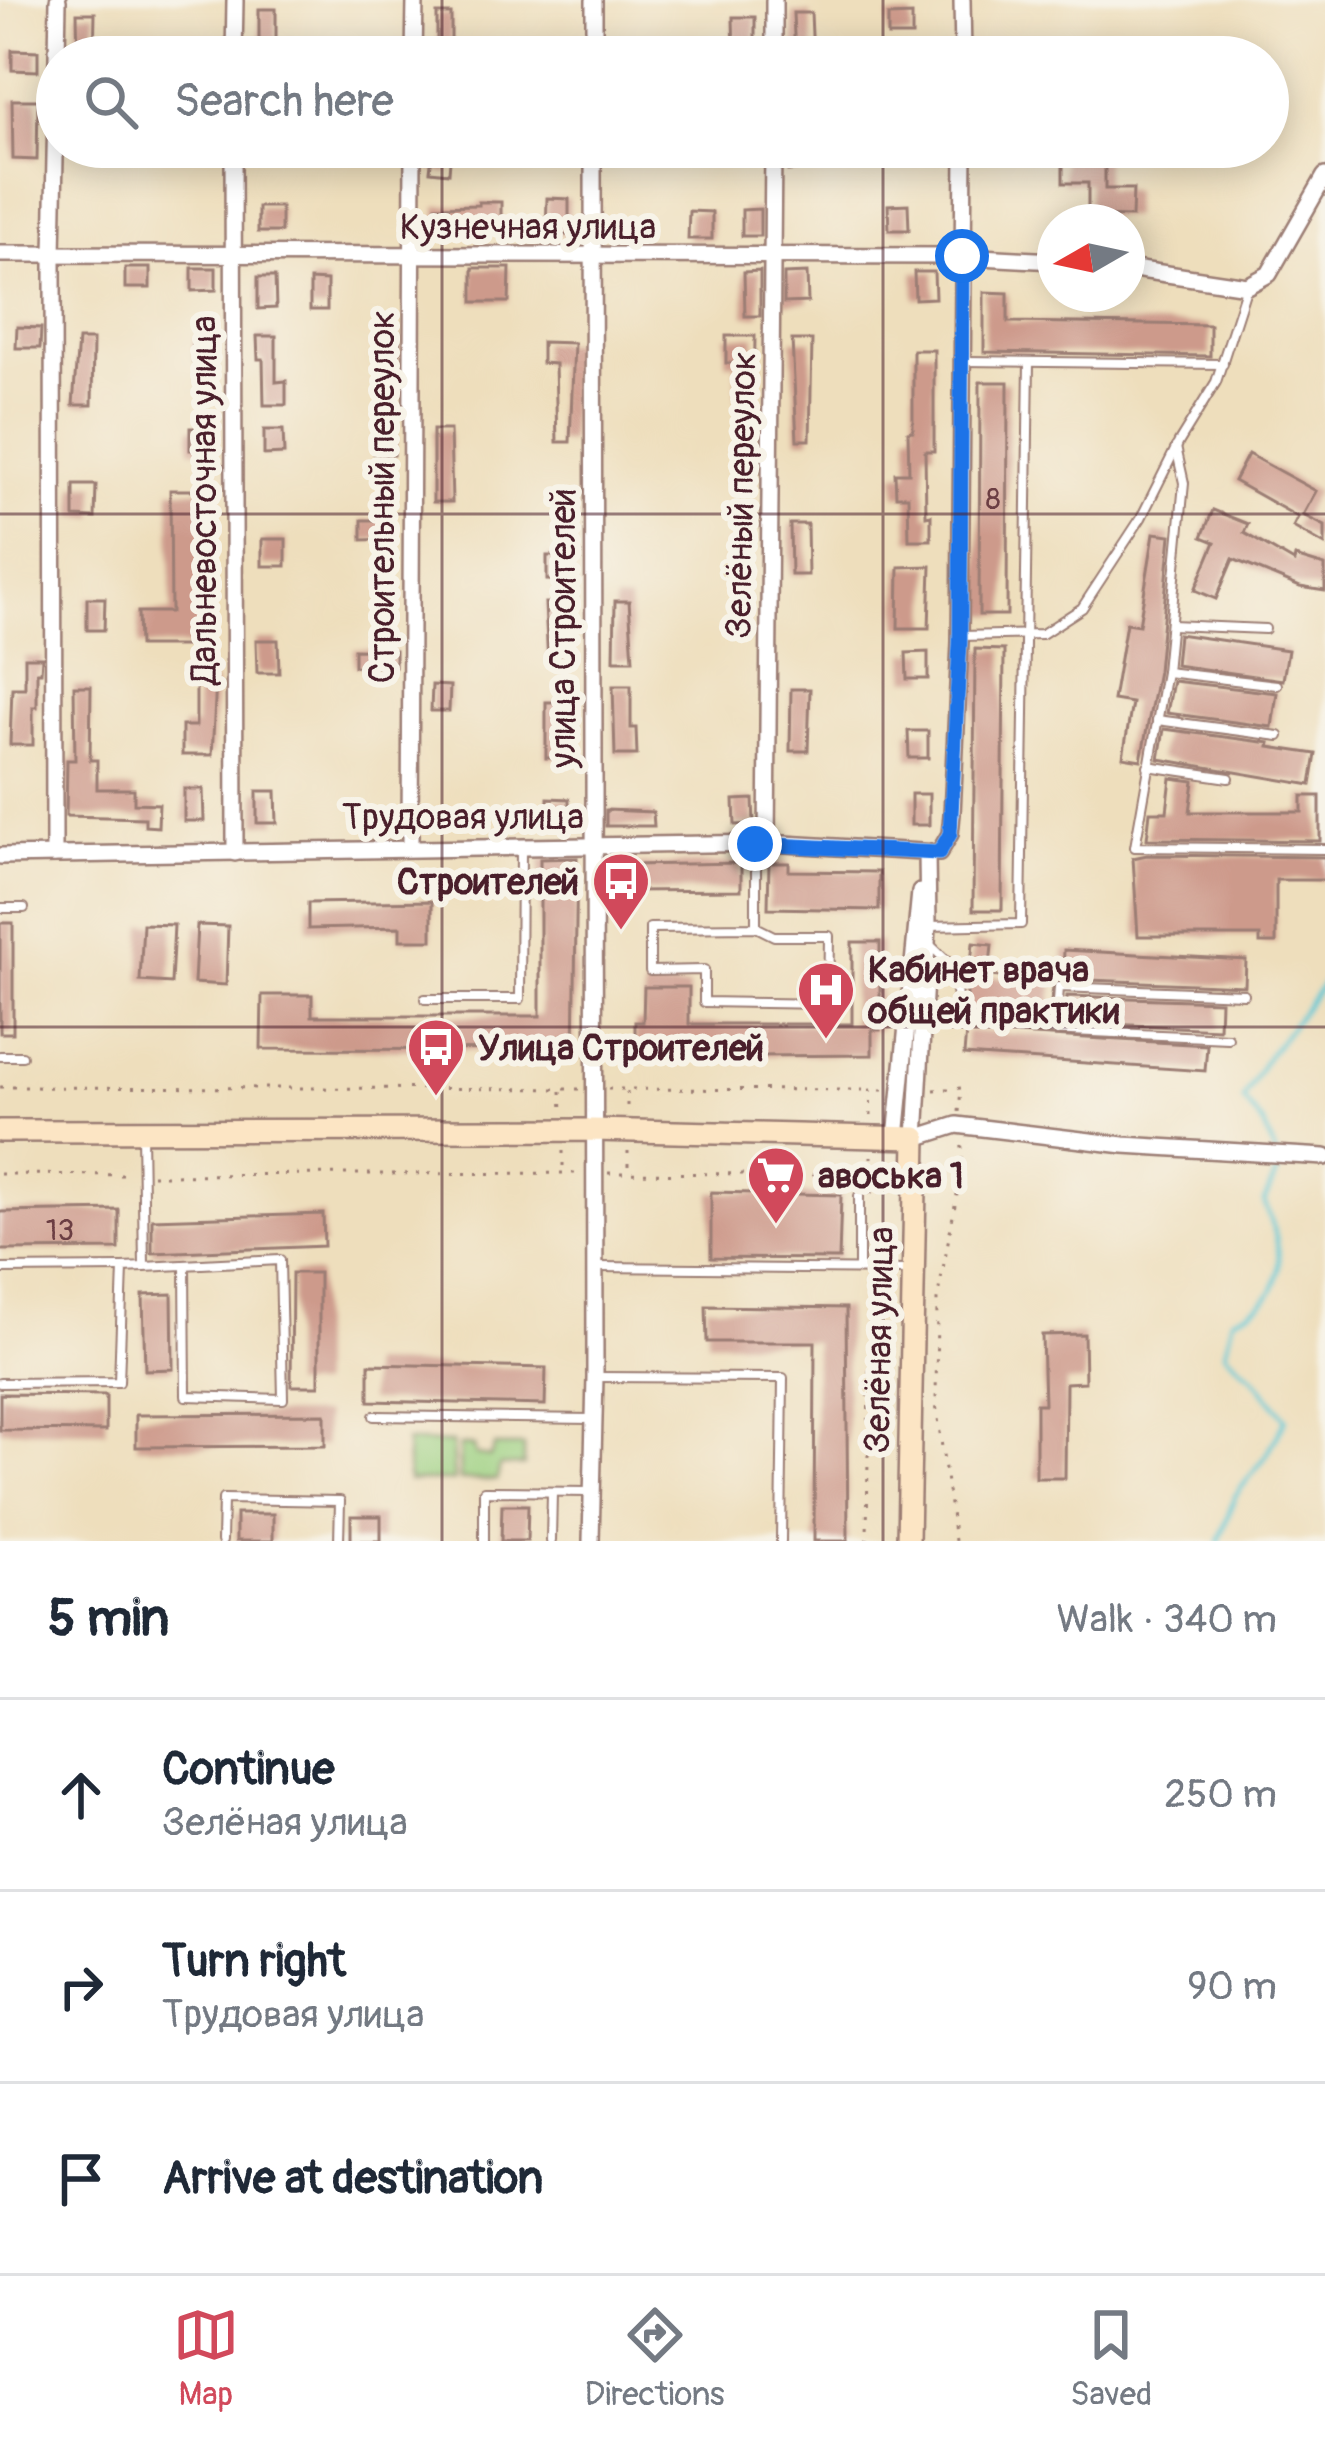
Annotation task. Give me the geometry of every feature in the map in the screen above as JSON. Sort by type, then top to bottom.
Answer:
[{"type":"street","points":[[57,36],[58,0]]},
{"type":"street","points":[[234,36],[235,0]]},
{"type":"street","points":[[414,36],[415,0]]},
{"type":"street","points":[[594,0],[594,36]]},
{"type":"street","points":[[774,0],[774,36]]},
{"type":"street","points":[[962,0],[963,36]]},
{"type":"street","points":[[54,168],[54,856]]},
{"type":"street","name":"Дальневосточная улица","points":[[233,168],[235,853]]},
{"type":"street","name":"Строительный переулок","points":[[410,847],[413,168]]},
{"type":"street","name":"улица Строителей","points":[[591,1541],[595,1377],[593,168]]},
{"type":"street","name":"Зелёный переулок","points":[[761,843],[773,168]]},
{"type":"street","name":"Зелёная улица","points":[[927,853],[939,853],[950,834],[960,636],[964,168]]},
{"type":"street","points":[[1145,271],[1247,286],[1269,274],[1325,176]]},
{"type":"street","name":"Кузнечная улица","points":[[0,254],[1037,260]]},
{"type":"street","name":"Трудовая улица","points":[[0,856],[761,843],[927,853]]},
{"type":"street","name":"Зелёная улица","points":[[906,1138],[928,934],[927,853]]},
{"type":"street","name":"Зелёная улица","points":[[908,1541],[914,1174],[906,1138],[916,924],[927,853]]},
{"type":"street","points":[[0,1131],[592,1130],[906,1138],[957,1125],[1124,1145],[1325,1157]]},
{"type":"lane","points":[[960,636],[1042,634],[1082,608],[1141,518],[1223,364],[1247,286]]},
{"type":"lane","points":[[962,361],[1223,364]]},
{"type":"lane","points":[[928,934],[1021,924],[1029,362]]},
{"type":"lane","points":[[1176,447],[1184,483],[1171,625],[1136,847],[1325,849]]},
{"type":"lane","points":[[1171,625],[1265,629]]},
{"type":"lane","points":[[1166,672],[1277,685]]},
{"type":"lane","points":[[1157,720],[1279,736]]},
{"type":"lane","points":[[1148,766],[1228,778]]},
{"type":"lane","points":[[756,926],[761,843]]},
{"type":"lane","points":[[425,999],[520,999],[521,848]]},
{"type":"lane","points":[[0,908],[24,908]]},
{"type":"lane","points":[[756,926],[774,936],[829,936],[828,1004],[704,1002],[704,970],[650,970],[650,928],[756,926]]},
{"type":"lane","points":[[928,934],[952,966],[961,1022],[1228,1038]]},
{"type":"lane","points":[[1056,1030],[1059,987],[1244,994]]},
{"type":"lane","points":[[0,1056],[22,1056]]},
{"type":"lane","points":[[142,1130],[144,1267]]},
{"type":"lane","points":[[859,1196],[859,1269]]},
{"type":"lane","points":[[0,1269],[280,1260],[283,1399],[186,1396],[185,1265]]},
{"type":"lane","points":[[594,1267],[912,1270]]},
{"type":"lane","points":[[0,1384],[119,1382],[123,1268]]},
{"type":"lane","points":[[595,1377],[783,1378],[781,1541]]},
{"type":"lane","points":[[374,1416],[593,1419]]},
{"type":"lane","points":[[484,1541],[484,1490],[592,1492]]},
{"type":"lane","points":[[551,1541],[552,1492]]},
{"type":"lane","points":[[222,1541],[223,1499],[340,1502],[339,1541]]},
{"type":"path","points":[[0,1087],[870,1090]]},
{"type":"path","points":[[955,1541],[936,1404],[937,1300],[963,1152]]},
{"type":"path","points":[[0,1174],[593,1173],[871,1178],[960,1173]]},
{"type":"green space","points":[[406,1442],[452,1443],[454,1481],[408,1481]]},
{"type":"green space","points":[[459,1446],[474,1446],[476,1455],[490,1457],[495,1446],[524,1446],[524,1465],[500,1466],[497,1480],[460,1480]]},
{"type":"building","points":[[259,9],[276,9],[276,36],[259,36]]},
{"type":"building","points":[[77,13],[95,13],[94,36],[78,36]]},
{"type":"building","points":[[793,13],[811,13],[812,36],[794,36]]},
{"type":"building","points":[[437,14],[451,14],[451,36],[437,36]]},
{"type":"building","points":[[912,15],[912,36],[888,36],[888,16]]},
{"type":"building","points":[[733,17],[755,17],[755,36],[733,36]]},
{"type":"building","points":[[12,50],[36,51],[36,71],[12,70]]},
{"type":"building","points":[[12,100],[36,100],[36,160],[13,159]]},
{"type":"building","points":[[1063,168],[1105,168],[1105,189],[1133,189],[1132,204],[1088,204],[1088,183],[1063,183]]},
{"type":"building","points":[[547,198],[569,199],[569,235],[546,234]]},
{"type":"building","points":[[501,202],[501,229],[437,230],[436,206]]},
{"type":"building","points":[[908,204],[909,230],[889,230],[888,205]]},
{"type":"building","points":[[258,207],[281,207],[281,232],[258,232]]},
{"type":"building","points":[[760,209],[760,236],[742,236],[742,210]]},
{"type":"building","points":[[689,211],[712,212],[712,239],[688,239]]},
{"type":"building","points":[[125,268],[150,268],[150,288],[125,288]]},
{"type":"building","points":[[192,268],[216,268],[216,290],[192,291]]},
{"type":"building","points":[[473,268],[510,268],[509,302],[473,302]]},
{"type":"building","points":[[760,271],[760,316],[745,316],[744,272]]},
{"type":"building","points":[[914,272],[934,272],[935,298],[915,299]]},
{"type":"building","points":[[807,273],[808,302],[784,303],[784,274]]},
{"type":"building","points":[[258,277],[275,277],[276,308],[258,309]]},
{"type":"building","points":[[310,280],[327,281],[327,310],[310,310]]},
{"type":"building","points":[[984,292],[1008,293],[1008,322],[1210,325],[1210,356],[984,352]]},
{"type":"building","points":[[17,327],[41,328],[40,348],[16,348]]},
{"type":"building","points":[[376,332],[400,333],[399,361],[375,361]]},
{"type":"building","points":[[257,336],[276,336],[276,382],[286,381],[286,405],[264,405],[263,359],[258,359]]},
{"type":"building","points":[[726,336],[755,336],[754,402],[736,402],[735,363],[726,363]]},
{"type":"building","points":[[193,339],[214,339],[214,362],[193,362]]},
{"type":"building","points":[[78,340],[93,340],[92,405],[73,405]]},
{"type":"building","points":[[792,340],[812,340],[810,440],[797,440]]},
{"type":"building","points":[[542,342],[574,343],[570,442],[557,442],[555,364],[542,363]]},
{"type":"building","points":[[913,350],[934,350],[934,451],[925,451],[931,540],[909,540],[908,496],[896,496],[895,473],[909,473]]},
{"type":"building","points":[[980,382],[1008,382],[1007,615],[979,615]]},
{"type":"building","points":[[375,422],[396,423],[394,455],[374,454]]},
{"type":"building","points":[[190,428],[215,428],[215,450],[190,450]]},
{"type":"building","points":[[264,430],[283,430],[284,454],[264,455]]},
{"type":"building","points":[[433,430],[450,430],[452,502],[433,502]]},
{"type":"building","points":[[1248,454],[1316,491],[1303,515],[1325,526],[1325,545],[1293,527],[1298,517],[1234,481]]},
{"type":"building","points":[[74,485],[96,485],[95,518],[74,517]]},
{"type":"building","points":[[170,490],[202,490],[206,646],[139,646],[138,612],[171,612]]},
{"type":"building","points":[[1213,510],[1248,524],[1244,533],[1294,562],[1295,557],[1325,566],[1325,591],[1300,587],[1233,559],[1216,599],[1195,590],[1215,542],[1202,537]]},
{"type":"building","points":[[362,520],[392,520],[392,539],[362,540]]},
{"type":"building","points":[[790,524],[807,524],[808,575],[791,575]]},
{"type":"building","points":[[1154,533],[1171,535],[1158,671],[1141,760],[1123,757],[1132,703],[1113,700],[1126,623],[1139,625]]},
{"type":"building","points":[[262,539],[286,539],[286,566],[262,566]]},
{"type":"building","points":[[547,556],[570,556],[569,581],[547,580]]},
{"type":"building","points":[[931,566],[929,628],[898,628],[899,567]]},
{"type":"building","points":[[87,598],[105,598],[104,630],[87,630]]},
{"type":"building","points":[[615,601],[629,601],[633,660],[614,660]]},
{"type":"building","points":[[545,603],[569,604],[570,663],[548,663]]},
{"type":"building","points":[[1178,634],[1288,650],[1283,680],[1175,665]]},
{"type":"building","points":[[256,640],[278,640],[279,673],[257,673]]},
{"type":"building","points":[[354,649],[395,650],[395,667],[354,666]]},
{"type":"building","points":[[975,649],[1004,650],[1002,910],[973,910]]},
{"type":"building","points":[[928,652],[928,679],[907,679],[906,653]]},
{"type":"building","points":[[25,657],[42,657],[37,707],[33,707],[33,745],[10,745],[12,688],[25,688]]},
{"type":"building","points":[[196,681],[216,681],[212,755],[182,755],[182,726],[196,726]]},
{"type":"building","points":[[1173,681],[1277,693],[1272,727],[1167,713]]},
{"type":"building","points":[[432,685],[450,686],[449,711],[431,711]]},
{"type":"building","points":[[74,686],[91,686],[90,760],[97,760],[97,789],[134,789],[134,803],[159,804],[158,827],[145,826],[145,818],[66,816],[67,760],[75,760]]},
{"type":"building","points":[[613,686],[631,686],[631,728],[636,728],[637,755],[615,755]]},
{"type":"building","points":[[791,689],[810,689],[808,751],[790,751]]},
{"type":"building","points":[[546,702],[571,702],[570,758],[546,758]]},
{"type":"building","points":[[1164,729],[1316,754],[1311,785],[1159,759]]},
{"type":"building","points":[[908,731],[928,731],[928,758],[909,758]]},
{"type":"building","points":[[1171,778],[1194,781],[1190,812],[1302,812],[1302,796],[1320,796],[1320,841],[1147,839],[1150,812],[1167,812]]},
{"type":"building","points":[[184,789],[203,789],[204,821],[184,821]]},
{"type":"building","points":[[257,791],[276,791],[277,823],[257,823]]},
{"type":"building","points":[[911,794],[929,794],[929,825],[911,825]]},
{"type":"building","points":[[548,798],[569,799],[569,823],[548,823]]},
{"type":"building","points":[[753,799],[754,824],[735,825],[734,800]]},
{"type":"building","points":[[606,810],[653,812],[654,826],[606,826]]},
{"type":"building","points":[[1325,857],[1325,880],[1276,880],[1276,943],[1260,943],[1260,936],[1138,936],[1133,858]]},
{"type":"building","points":[[577,858],[574,1050],[261,1049],[262,995],[312,995],[312,1016],[540,1016],[540,859]]},
{"type":"building","points":[[741,863],[741,890],[631,891],[630,865]]},
{"type":"building","points":[[769,863],[789,863],[789,871],[879,872],[879,910],[768,908]]},
{"type":"building","points":[[432,901],[432,940],[400,940],[400,927],[308,929],[308,903]]},
{"type":"building","points":[[0,923],[13,923],[13,1033],[0,1033]]},
{"type":"building","points":[[143,924],[174,925],[171,983],[140,981]]},
{"type":"building","points":[[197,925],[228,926],[226,985],[194,983]]},
{"type":"building","points":[[852,942],[880,942],[880,1030],[872,1030],[872,1055],[635,1057],[635,1022],[643,1022],[644,987],[689,987],[689,1024],[852,1024]]},
{"type":"building","points":[[973,943],[992,945],[989,976],[1054,981],[1048,1022],[968,1014],[966,975],[970,975]]},
{"type":"building","points":[[1064,950],[1246,960],[1245,986],[1063,979]]},
{"type":"building","points":[[1067,996],[1220,1001],[1219,1029],[1065,1022]]},
{"type":"building","points":[[966,1031],[1207,1045],[1205,1071],[964,1055]]},
{"type":"building","name":"авоська 1","points":[[711,1192],[841,1195],[839,1259],[711,1258]]},
{"type":"building","points":[[119,1210],[119,1249],[0,1250],[0,1212]]},
{"type":"building","points":[[323,1214],[324,1246],[152,1253],[152,1219]]},
{"type":"building","points":[[292,1273],[319,1273],[319,1386],[291,1386]]},
{"type":"building","points":[[172,1294],[173,1369],[145,1370],[143,1295]]},
{"type":"building","points":[[706,1306],[846,1308],[848,1541],[814,1541],[815,1342],[707,1342]]},
{"type":"building","points":[[1084,1334],[1085,1382],[1066,1383],[1065,1478],[1036,1478],[1036,1404],[1044,1404],[1042,1335]]},
{"type":"building","points":[[369,1364],[546,1368],[545,1405],[369,1401]]},
{"type":"building","points":[[0,1394],[106,1395],[106,1431],[0,1430]]},
{"type":"building","points":[[325,1414],[325,1446],[136,1447],[136,1415]]},
{"type":"building","points":[[502,1505],[528,1505],[527,1541],[501,1541]]},
{"type":"building","points":[[236,1514],[273,1514],[273,1541],[236,1541]]},
{"type":"building","points":[[351,1516],[381,1516],[381,1541],[351,1541]]},
{"type":"waterway","points":[[1219,1541],[1235,1496],[1266,1456],[1286,1419],[1253,1377],[1225,1352],[1233,1318],[1267,1298],[1279,1264],[1264,1202],[1280,1166],[1264,1125],[1243,1100],[1263,1063],[1325,981]]},
{"type":"place","name":"Строителей","points":[[621,932]]},
{"type":"place","name":"Кабинет врача общей практики","points":[[826,1041]]},
{"type":"place","name":"Улица Строителей","points":[[436,1098]]},
{"type":"place","name":"авоська 1","points":[[776,1226]]},
{"type":"route","points":[[755,844],[939,853],[950,834],[960,642],[962,256]]}]
